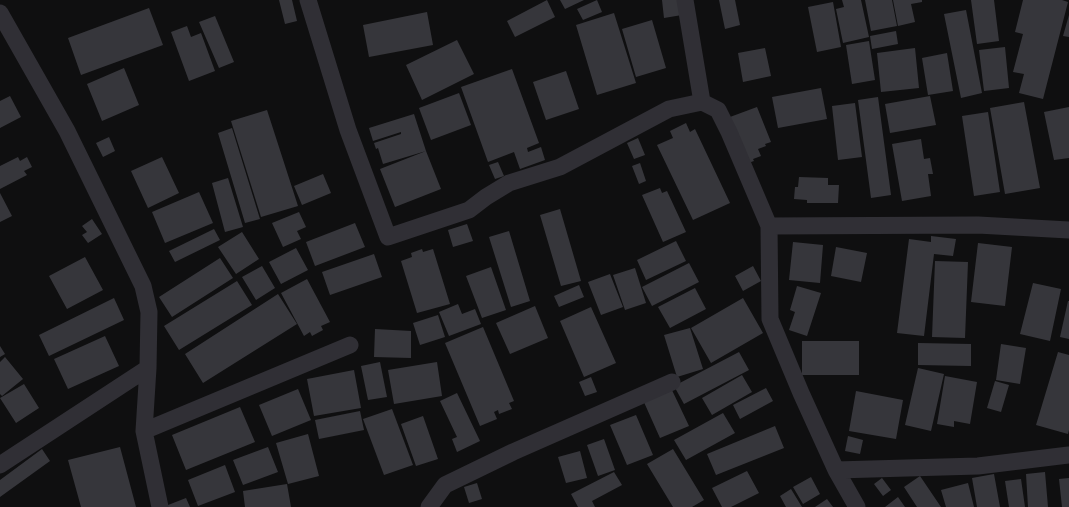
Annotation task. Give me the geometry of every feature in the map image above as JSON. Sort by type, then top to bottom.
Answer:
[{"type":"street","points":[[308,0],[348,130],[388,238],[469,210],[486,197],[509,183],[560,167],[669,110],[702,102],[718,110],[729,132],[769,226],[770,319],[801,393],[836,470],[857,507]]},
{"type":"street","points":[[686,0],[702,102]]},
{"type":"street","points":[[0,13],[67,131],[143,286],[149,312],[148,368],[144,431],[160,507]]},
{"type":"street","points":[[769,226],[978,225],[1069,230]]},
{"type":"street","points":[[144,431],[350,345]]},
{"type":"street","points":[[0,465],[148,368]]},
{"type":"street","points":[[429,507],[446,485],[513,452],[672,382]]},
{"type":"street","points":[[836,470],[978,466],[1069,455]]},
{"type":"building","points":[[279,0],[292,0],[297,21],[285,24]]},
{"type":"building","points":[[547,0],[555,17],[515,37],[507,21]]},
{"type":"building","points":[[560,0],[584,0],[565,9]]},
{"type":"building","points":[[597,0],[602,12],[583,20],[577,9]]},
{"type":"building","points":[[662,0],[685,0],[688,14],[664,18]]},
{"type":"building","points":[[719,0],[735,0],[740,25],[725,29]]},
{"type":"building","points":[[842,0],[861,0],[869,37],[843,43],[836,9],[844,7]]},
{"type":"building","points":[[865,0],[892,0],[897,26],[871,31]]},
{"type":"building","points":[[893,0],[922,0],[922,2],[911,4],[915,22],[898,26]]},
{"type":"building","points":[[971,0],[994,0],[999,41],[977,44]]},
{"type":"building","points":[[1023,0],[1062,0],[1068,2],[1043,99],[1019,93],[1024,74],[1013,72],[1023,34],[1015,32]]},
{"type":"building","points":[[833,2],[841,47],[817,52],[808,7]]},
{"type":"building","points":[[149,8],[163,45],[81,75],[68,38]]},
{"type":"building","points":[[966,10],[982,93],[961,98],[944,14]]},
{"type":"building","points":[[427,12],[433,45],[369,57],[363,25]]},
{"type":"building","points":[[614,13],[636,83],[597,95],[576,25]]},
{"type":"building","points":[[1069,15],[1069,37],[1063,36]]},
{"type":"building","points":[[215,16],[234,62],[219,68],[199,22]]},
{"type":"building","points":[[652,20],[666,68],[636,77],[622,29]]},
{"type":"building","points":[[187,26],[191,37],[201,33],[215,71],[189,81],[171,32]]},
{"type":"building","points":[[896,31],[898,44],[872,49],[870,36]]},
{"type":"building","points":[[457,40],[474,74],[422,100],[406,65]]},
{"type":"building","points":[[869,41],[875,80],[852,84],[846,45]]},
{"type":"building","points":[[1005,47],[1009,88],[984,91],[979,50]]},
{"type":"building","points":[[765,48],[771,76],[743,82],[738,53]]},
{"type":"building","points":[[915,48],[919,88],[881,92],[877,53]]},
{"type":"building","points":[[947,53],[953,91],[928,95],[922,58]]},
{"type":"building","points":[[124,68],[139,105],[102,121],[87,84]]},
{"type":"building","points":[[512,69],[539,143],[527,148],[528,152],[541,147],[545,160],[520,169],[514,152],[488,162],[461,87]]},
{"type":"building","points":[[566,71],[579,109],[546,120],[533,82]]},
{"type":"building","points":[[821,88],[827,119],[778,128],[772,97]]},
{"type":"building","points":[[459,93],[471,125],[431,140],[419,108]]},
{"type":"building","points":[[10,96],[21,117],[0,128],[0,101]]},
{"type":"building","points":[[930,96],[936,125],[890,133],[885,104]]},
{"type":"building","points":[[878,97],[891,195],[871,198],[858,100]]},
{"type":"building","points":[[1024,102],[1040,188],[1005,194],[990,108]]},
{"type":"building","points":[[855,103],[862,157],[838,160],[832,106]]},
{"type":"building","points":[[757,107],[771,142],[758,149],[761,156],[753,159],[754,161],[745,164],[730,117]]},
{"type":"building","points":[[1069,107],[1069,158],[1054,160],[1044,112]]},
{"type":"building","points":[[267,110],[298,206],[261,217],[231,121]]},
{"type":"building","points":[[988,112],[1000,192],[974,196],[962,116]]},
{"type":"building","points":[[414,114],[426,151],[383,164],[378,148],[376,149],[374,143],[401,134],[401,132],[373,141],[369,128]]},
{"type":"building","points":[[686,123],[690,132],[695,129],[730,203],[693,220],[657,145],[673,138],[670,131]]},
{"type":"building","points":[[232,128],[260,219],[245,223],[218,133]]},
{"type":"building","points":[[109,137],[115,151],[103,157],[96,143]]},
{"type":"building","points":[[638,138],[645,155],[634,159],[627,143]]},
{"type":"building","points":[[921,139],[924,159],[930,158],[933,174],[928,174],[931,196],[902,201],[892,144]]},
{"type":"building","points":[[426,151],[441,189],[395,207],[380,169]]},
{"type":"building","points":[[18,157],[20,161],[27,157],[32,167],[24,171],[27,175],[0,189],[0,166]]},
{"type":"building","points":[[162,157],[179,193],[148,208],[131,171]]},
{"type":"building","points":[[498,162],[504,176],[495,179],[489,165]]},
{"type":"building","points":[[640,163],[646,181],[639,184],[632,166]]},
{"type":"building","points":[[323,174],[331,193],[302,205],[294,186]]},
{"type":"building","points":[[799,177],[828,178],[828,185],[839,185],[838,203],[807,203],[807,200],[794,199],[795,187],[798,187]]},
{"type":"building","points":[[228,178],[243,227],[225,232],[212,183]]},
{"type":"building","points":[[660,188],[662,193],[667,191],[686,232],[663,242],[642,195]]},
{"type":"building","points":[[199,192],[213,223],[165,243],[152,212]]},
{"type":"building","points":[[0,193],[12,216],[0,222]]},
{"type":"building","points":[[560,209],[581,281],[561,286],[540,215]]},
{"type":"building","points":[[299,212],[306,227],[297,231],[301,239],[283,247],[272,223]]},
{"type":"building","points":[[92,219],[102,234],[88,243],[82,235],[87,232],[82,226]]},
{"type":"building","points":[[355,223],[365,247],[315,266],[306,242]]},
{"type":"building","points":[[467,224],[473,241],[453,247],[448,230]]},
{"type":"building","points":[[214,229],[220,240],[175,262],[169,251]]},
{"type":"building","points":[[509,231],[530,301],[511,307],[489,237]]},
{"type":"building","points":[[242,232],[259,259],[236,274],[218,247]]},
{"type":"building","points":[[931,236],[956,239],[953,256],[934,254],[924,336],[897,333],[909,239],[931,242]]},
{"type":"building","points":[[676,241],[686,261],[646,280],[637,260]]},
{"type":"building","points":[[793,242],[823,245],[820,283],[789,280]]},
{"type":"building","points":[[978,243],[1012,247],[1005,306],[971,302]]},
{"type":"building","points":[[836,247],[867,253],[861,282],[831,276]]},
{"type":"building","points":[[296,248],[308,270],[281,284],[269,262]]},
{"type":"building","points":[[422,249],[423,252],[433,249],[450,304],[417,313],[401,261],[412,257],[411,253]]},
{"type":"building","points":[[374,254],[382,277],[330,295],[322,272]]},
{"type":"building","points":[[85,257],[103,290],[67,309],[49,276]]},
{"type":"building","points":[[220,258],[233,278],[172,317],[159,297]]},
{"type":"building","points":[[935,261],[968,262],[965,338],[932,337]]},
{"type":"building","points":[[689,263],[699,282],[652,306],[642,287]]},
{"type":"building","points":[[262,266],[275,288],[256,300],[242,277]]},
{"type":"building","points":[[753,266],[761,281],[743,291],[735,276]]},
{"type":"building","points":[[491,267],[506,310],[482,318],[466,276]]},
{"type":"building","points":[[635,268],[646,303],[625,310],[613,275]]},
{"type":"building","points":[[610,274],[623,307],[601,315],[588,282]]},
{"type":"building","points":[[307,279],[330,322],[321,326],[323,330],[312,336],[310,332],[304,336],[281,293]]},
{"type":"building","points":[[237,281],[252,305],[179,350],[164,326]]},
{"type":"building","points":[[1033,283],[1061,289],[1050,341],[1020,334]]},
{"type":"building","points":[[579,285],[584,297],[559,307],[554,296]]},
{"type":"building","points":[[797,286],[821,293],[807,336],[789,330],[795,312],[790,310]]},
{"type":"building","points":[[695,288],[706,309],[670,328],[658,307]]},
{"type":"building","points":[[278,294],[297,324],[203,383],[185,354]]},
{"type":"building","points":[[114,298],[124,320],[49,356],[39,335]]},
{"type":"building","points":[[743,298],[763,333],[711,363],[691,328]]},
{"type":"building","points":[[1069,301],[1069,339],[1060,337]]},
{"type":"building","points":[[458,304],[462,314],[475,309],[481,324],[449,336],[439,312]]},
{"type":"building","points":[[535,306],[548,338],[510,354],[496,323]]},
{"type":"building","points":[[591,307],[616,363],[584,377],[560,321]]},
{"type":"building","points":[[438,315],[445,337],[420,345],[413,323]]},
{"type":"building","points":[[483,327],[514,401],[509,403],[512,409],[499,414],[498,410],[494,412],[497,419],[480,426],[445,343]]},
{"type":"building","points":[[690,328],[703,369],[677,377],[664,335]]},
{"type":"building","points":[[375,329],[411,331],[411,358],[374,357]]},
{"type":"building","points":[[105,336],[119,366],[68,389],[54,359]]},
{"type":"building","points":[[802,341],[859,341],[859,375],[802,375]]},
{"type":"building","points":[[918,343],[971,344],[971,366],[918,365]]},
{"type":"building","points":[[1001,344],[1026,348],[1020,384],[996,380]]},
{"type":"building","points":[[0,346],[5,354],[0,357]]},
{"type":"building","points":[[739,352],[749,370],[684,404],[674,386]]},
{"type":"building","points":[[1058,352],[1069,355],[1068,434],[1036,425]]},
{"type":"building","points":[[5,357],[23,379],[2,396],[0,394],[0,362]]},
{"type":"building","points":[[380,362],[387,397],[368,400],[361,366]]},
{"type":"building","points":[[437,362],[442,396],[394,404],[388,370]]},
{"type":"building","points":[[918,368],[944,374],[931,431],[905,425]]},
{"type":"building","points":[[354,370],[361,408],[314,416],[307,379]]},
{"type":"building","points":[[742,375],[752,392],[712,415],[702,398]]},
{"type":"building","points":[[945,376],[977,382],[970,424],[954,421],[954,427],[937,424]]},
{"type":"building","points":[[591,377],[597,392],[585,396],[579,382]]},
{"type":"building","points":[[995,381],[1009,385],[1001,412],[987,408]]},
{"type":"building","points":[[24,384],[39,408],[16,423],[0,398]]},
{"type":"building","points":[[671,388],[689,426],[660,438],[643,400]]},
{"type":"building","points":[[766,388],[773,401],[740,419],[733,405]]},
{"type":"building","points":[[298,389],[311,420],[272,436],[259,405]]},
{"type":"building","points":[[856,391],[903,400],[896,439],[849,431]]},
{"type":"building","points":[[457,393],[480,441],[457,452],[452,439],[457,437],[440,401]]},
{"type":"building","points":[[240,407],[255,442],[186,470],[172,435]]},
{"type":"building","points":[[392,409],[413,465],[384,475],[363,419]]},
{"type":"building","points":[[360,411],[364,430],[319,439],[315,420]]},
{"type":"building","points":[[723,413],[735,433],[686,460],[674,440]]},
{"type":"building","points":[[636,415],[653,455],[627,465],[610,425]]},
{"type":"building","points":[[423,416],[438,459],[416,466],[401,424]]},
{"type":"building","points":[[775,426],[784,448],[716,475],[707,454]]},
{"type":"building","points":[[308,434],[319,476],[288,484],[276,443]]},
{"type":"building","points":[[848,436],[863,440],[860,454],[845,451]]},
{"type":"building","points":[[604,439],[615,470],[598,476],[587,445]]},
{"type":"building","points":[[120,447],[136,507],[81,507],[68,460]]},
{"type":"building","points":[[268,447],[278,472],[243,485],[233,460]]},
{"type":"building","points":[[42,449],[50,461],[0,497],[0,480]]},
{"type":"building","points":[[673,449],[704,500],[692,507],[673,507],[647,464]]},
{"type":"building","points":[[580,451],[587,478],[566,483],[558,457]]},
{"type":"building","points":[[225,465],[235,492],[198,506],[188,480]]},
{"type":"building","points":[[747,471],[759,493],[731,507],[722,507],[712,488]]},
{"type":"building","points":[[614,472],[622,485],[592,501],[595,507],[578,507],[571,494]]},
{"type":"building","points":[[1045,472],[1048,507],[1028,507],[1026,474]]},
{"type":"building","points":[[994,474],[1000,507],[977,507],[972,478]]},
{"type":"building","points":[[920,476],[941,507],[917,507],[904,487]]},
{"type":"building","points":[[811,477],[820,494],[803,504],[793,487]]},
{"type":"building","points":[[882,478],[891,490],[883,496],[874,484]]},
{"type":"building","points":[[1069,478],[1069,507],[1062,507],[1059,479]]},
{"type":"building","points":[[1021,479],[1025,507],[1009,507],[1005,481]]},
{"type":"building","points":[[477,483],[482,499],[469,503],[464,487]]},
{"type":"building","points":[[968,483],[974,507],[946,507],[941,490]]},
{"type":"building","points":[[287,484],[291,507],[245,507],[243,491]]},
{"type":"building","points":[[791,489],[802,507],[786,507],[780,496]]},
{"type":"building","points":[[898,497],[905,507],[885,507]]},
{"type":"building","points":[[186,498],[190,507],[163,507]]},
{"type":"building","points":[[827,499],[833,507],[815,507]]}]
